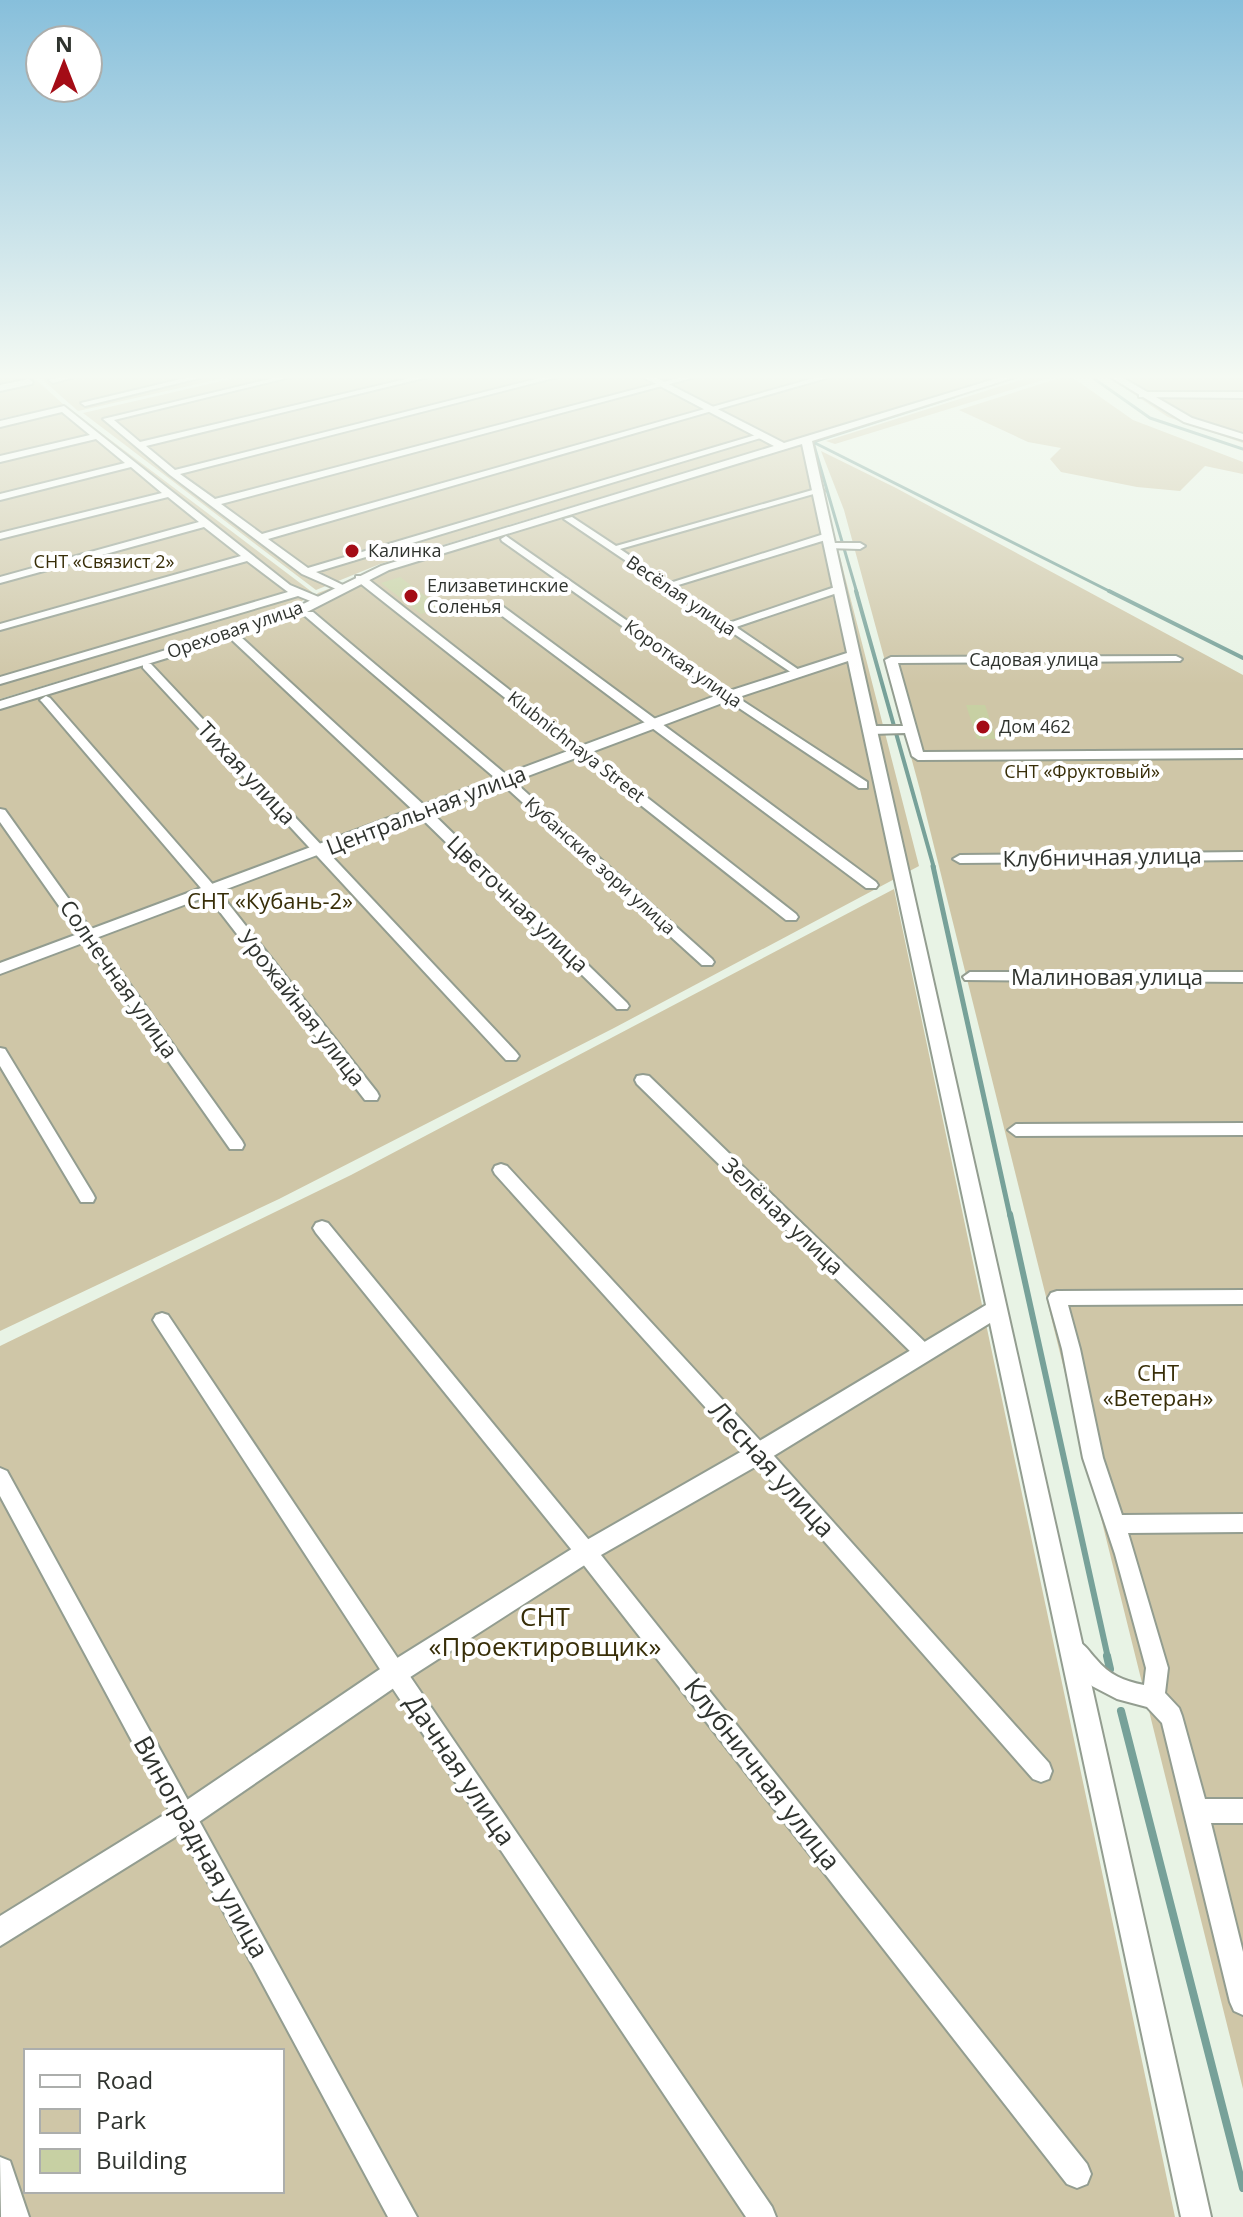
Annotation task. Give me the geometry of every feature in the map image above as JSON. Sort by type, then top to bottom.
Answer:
[{"type":"street","points":[[0,497],[74,478]]},
{"type":"street","points":[[150,478],[286,587],[317,600]]},
{"type":"street","points":[[180,478],[306,572],[343,589]]},
{"type":"street","points":[[212,503],[305,478]]},
{"type":"street","points":[[259,538],[468,478]]},
{"type":"street","points":[[306,572],[620,478]]},
{"type":"street","name":"Ореховая улица","points":[[0,705],[303,609],[385,568],[676,478]]},
{"type":"street","points":[[816,478],[841,544],[839,589],[854,655],[893,729],[918,756],[1243,754]]},
{"type":"street","points":[[621,546],[819,491]]},
{"type":"street","points":[[0,536],[169,494]]},
{"type":"street","name":"Весёлая улица","points":[[569,519],[795,672]]},
{"type":"street","points":[[0,580],[206,523]]},
{"type":"street","name":"Короткая улица","points":[[506,539],[728,696],[863,785]]},
{"type":"street","points":[[675,583],[841,544]]},
{"type":"street","points":[[0,627],[248,557]]},
{"type":"street","name":"Klubnichnaya Street","points":[[360,578],[791,917]]},
{"type":"street","points":[[734,624],[839,589]]},
{"type":"street","points":[[0,681],[299,592]]},
{"type":"street","points":[[497,607],[871,885]]},
{"type":"street","points":[[246,609],[262,623]]},
{"type":"street","name":"Кубанские зори улица","points":[[309,614],[505,780],[707,962]]},
{"type":"street","name":"Цветочная улица","points":[[237,639],[421,810],[622,1006]]},
{"type":"street","name":"Центральная улица","points":[[0,969],[728,696],[854,655]]},
{"type":"street","name":"Садовая улица","points":[[893,729],[891,660],[1176,659]]},
{"type":"street","name":"Тихая улица","points":[[147,666],[511,1056]]},
{"type":"street","name":"Урожайная улица","points":[[46,700],[211,891],[371,1096]]},
{"type":"street","points":[[893,729],[998,1308],[1196,2217]]},
{"type":"street","name":"Солнечная улица","points":[[0,813],[236,1145]]},
{"type":"street","name":"Клубничная улица","points":[[960,859],[1243,856]]},
{"type":"street","name":"Малиновая улица","points":[[970,977],[1243,977]]},
{"type":"street","points":[[0,1053],[87,1198]]},
{"type":"street","name":"Зелёная улица","points":[[643,1080],[923,1352]]},
{"type":"street","points":[[1016,1130],[1243,1129]]},
{"type":"street","name":"Лесная улица","points":[[501,1170],[759,1453],[1041,1771]]},
{"type":"street","name":"Клубничная улица","points":[[322,1228],[586,1552],[1077,2174]]},
{"type":"street","points":[[1153,1697],[1157,1668],[1093,1458],[1058,1300],[1243,1299]]},
{"type":"street","points":[[0,1932],[184,1817],[395,1673],[586,1552],[759,1453],[998,1308]]},
{"type":"street","name":"Дачная улица","points":[[162,1320],[395,1673],[762,2217]]},
{"type":"street","name":"Виноградная улица","points":[[0,1477],[403,2217]]},
{"type":"street","points":[[1114,1524],[1243,1523]]},
{"type":"street","points":[[1071,1643],[1091,1672],[1120,1692],[1153,1697],[1171,1716],[1243,2002]]},
{"type":"street","points":[[1196,1811],[1243,1811]]},
{"type":"street","points":[[0,2171],[15,2217]]},
{"type":"green space","name":"СНТ «Связист 2»","points":[[0,478],[162,478],[312,592],[292,610],[0,699]]},
{"type":"green space","points":[[169,478],[663,478],[380,564],[316,590]]},
{"type":"green space","name":"СНТ «Кубань-2»","points":[[670,478],[820,478],[919,866],[614,1028],[279,1199],[0,1331],[0,702],[301,609],[318,593],[401,561]]},
{"type":"green space","name":"СНТ «Фруктовый»","points":[[832,478],[877,478],[1243,675],[1243,2089],[920,790],[844,510]]},
{"type":"green space","points":[[1094,478],[1193,478],[1180,491]]},
{"type":"green space","name":"СНТ «Проектировщик»","points":[[894,889],[1175,2217],[0,2217],[0,1346],[351,1175]]},
{"type":"building","name":"Елизаветинские Соленья","points":[[400,577],[441,608],[421,614],[381,583]]},
{"type":"building","name":"Дом 462","points":[[966,705],[985,705],[996,739],[977,739]]},
{"type":"waterway","points":[[824,478],[857,593]]},
{"type":"waterway","points":[[885,478],[1113,593]]},
{"type":"waterway","points":[[856,591],[934,868]]},
{"type":"waterway","points":[[1109,591],[1113,593]]},
{"type":"waterway","points":[[1113,593],[1243,658]]},
{"type":"waterway","points":[[933,866],[1010,1216]]},
{"type":"waterway","points":[[1010,1214],[1108,1658]]},
{"type":"waterway","points":[[1107,1656],[1110,1669]]},
{"type":"waterway","points":[[1121,1711],[1243,2188]]},
{"type":"place","name":"Калинка","points":[[352,551]]},
{"type":"place","name":"Елизаветинские Соленья","points":[[411,596]]},
{"type":"place","name":"Дом 462","points":[[983,727]]},
{"type":"park label","name":"СНТ «Ветеран»","points":[[1158,1386]]}]
